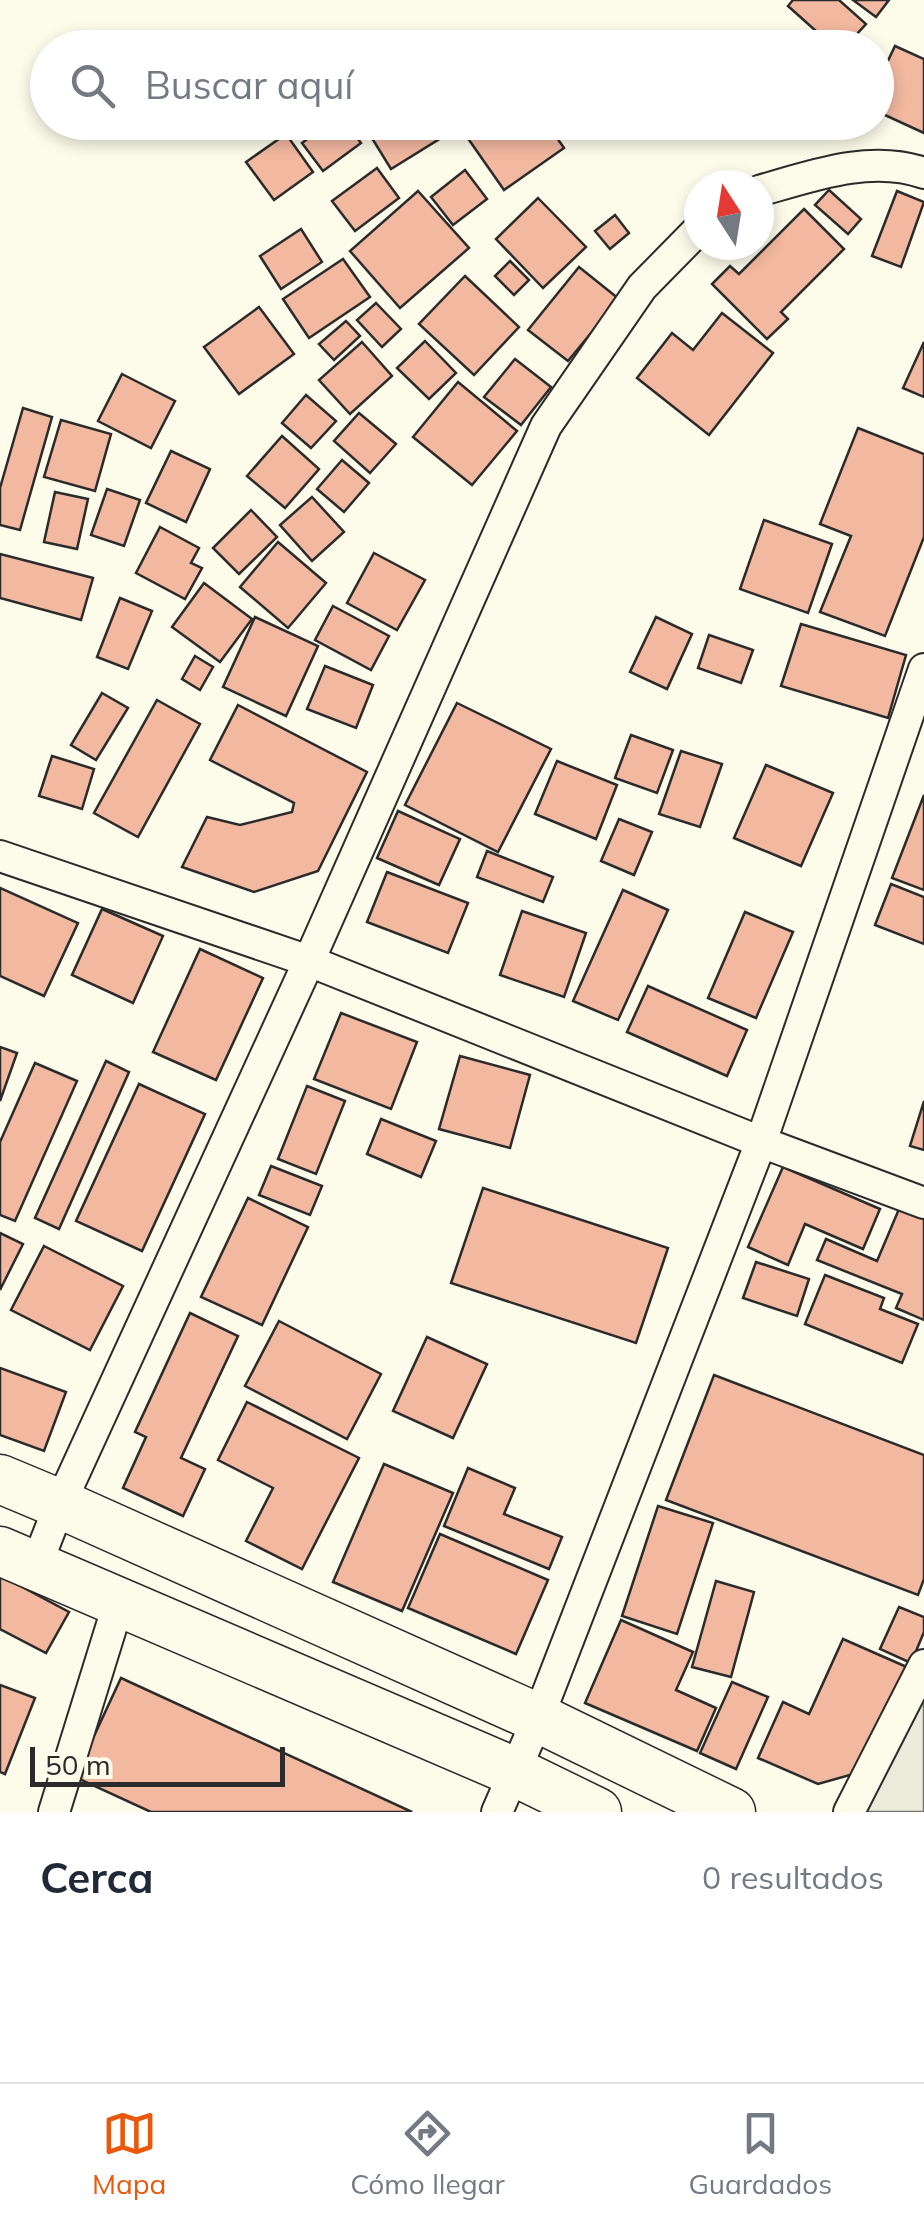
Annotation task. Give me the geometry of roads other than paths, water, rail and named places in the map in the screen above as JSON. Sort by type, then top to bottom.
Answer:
[{"type":"main road","points":[[0,1479],[538,1718],[731,1812]]},
{"type":"main road","points":[[18,1558],[119,1602],[506,1792],[597,1812]]},
{"type":"street","points":[[774,187],[839,168],[907,167],[924,174]]},
{"type":"street","points":[[18,1558],[60,1504],[309,960],[546,426],[642,287],[684,244]]},
{"type":"street","points":[[506,1792],[762,1142],[924,669]]},
{"type":"street","points":[[0,856],[309,960],[924,1203]]},
{"type":"street","points":[[54,1812],[119,1602]]},
{"type":"street","points":[[849,1812],[924,1665]]}]
